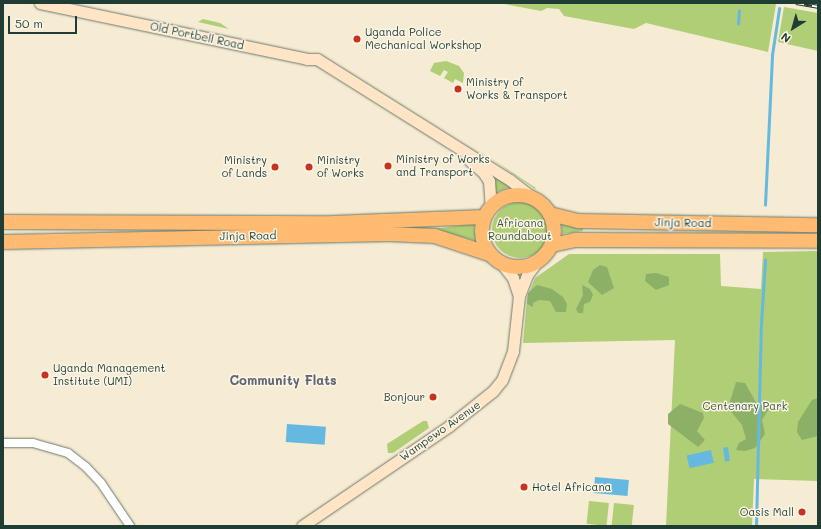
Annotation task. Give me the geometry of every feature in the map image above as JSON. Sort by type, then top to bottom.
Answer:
[{"type":"highway","points":[[511,196],[533,198],[550,214],[554,234],[552,245],[546,255],[536,263],[525,267],[502,264],[489,254],[483,242],[482,229],[488,212],[511,196]]},
{"type":"highway","name":"Jinja Road","points":[[3,222],[333,223],[488,212]]},
{"type":"highway","name":"Jinja Road","points":[[550,214],[578,221],[818,225]]},
{"type":"highway","name":"Jinja Road","points":[[3,242],[389,234],[435,236],[489,254]]},
{"type":"highway","name":"Jinja Road","points":[[552,245],[576,240],[818,241]]},
{"type":"main road","name":"Old Portbell Road","points":[[40,3],[322,61],[510,180],[533,198]]},
{"type":"main road","name":"Old Portbell Road","points":[[307,59],[471,162],[489,181],[488,212]]},
{"type":"main road","points":[[519,296],[527,275],[536,263]]},
{"type":"main road","points":[[502,264],[513,278],[519,296]]},
{"type":"main road","name":"Wampewo Avenue","points":[[302,526],[449,426],[493,391],[502,380],[513,351],[519,296]]},
{"type":"street","points":[[3,443],[33,443],[68,453],[86,467],[101,483],[130,526]]},
{"type":"green space","points":[[499,3],[776,4],[768,52],[646,23],[634,29],[564,16],[559,9],[547,8],[541,11]]},
{"type":"green space","points":[[784,7],[818,13],[818,51],[778,42]]},
{"type":"green space","points":[[203,19],[220,23],[229,29],[198,22]]},
{"type":"green space","points":[[446,61],[459,66],[464,73],[463,83],[455,79],[453,83],[444,78],[448,72],[444,70],[440,76],[430,71],[434,63]]},
{"type":"green space","points":[[478,150],[536,188],[535,189]]},
{"type":"green space","points":[[490,172],[510,187],[496,192],[495,181]]},
{"type":"green space","name":"Africana Roundabout","points":[[520,202],[535,207],[543,215],[548,230],[543,245],[535,253],[520,258],[505,253],[497,245],[492,230],[497,215],[505,207]]},
{"type":"green space","points":[[476,223],[474,228],[476,241],[434,229]]},
{"type":"green space","points":[[562,224],[583,228],[583,231],[562,234]]},
{"type":"green space","name":"Centenary Park","points":[[818,251],[818,481],[754,479],[752,526],[666,526],[675,340],[523,343],[527,298],[535,278],[569,254],[720,254],[721,286],[761,289],[763,252]]},
{"type":"green space","points":[[600,265],[607,267],[614,288],[602,295],[588,282],[593,270]]},
{"type":"green space","points":[[656,273],[669,277],[669,285],[656,290],[645,281],[646,274]]},
{"type":"green space","points":[[537,285],[552,289],[563,297],[567,304],[566,312],[556,312],[550,301],[539,300],[533,303],[533,307],[527,304],[528,293]]},
{"type":"green space","points":[[582,285],[590,289],[593,295],[590,302],[584,304],[583,313],[578,313],[576,309],[583,295]]},
{"type":"green space","points":[[736,382],[745,383],[757,404],[770,407],[762,420],[765,434],[755,448],[745,451],[736,450],[739,443],[746,439],[742,425],[728,408]]},
{"type":"green space","points":[[818,398],[818,436],[802,440],[797,432],[798,422],[812,400]]},
{"type":"green space","points":[[680,404],[703,413],[704,418],[697,431],[705,440],[698,447],[668,424],[668,414]]},
{"type":"green space","points":[[423,421],[427,421],[429,428],[393,453],[388,453],[387,444]]},
{"type":"green space","points":[[589,501],[609,503],[606,526],[587,524]]},
{"type":"green space","points":[[614,503],[634,505],[632,526],[612,526]]},
{"type":"water","points":[[287,424],[326,427],[325,445],[286,442]]},
{"type":"water","points":[[728,447],[730,461],[725,462],[723,448]]},
{"type":"water","points":[[711,450],[714,463],[690,468],[687,456]]},
{"type":"water","points":[[595,477],[629,480],[627,496],[594,493]]},
{"type":"waterway","points":[[765,205],[772,55],[779,9]]},
{"type":"waterway","points":[[738,24],[739,11]]},
{"type":"waterway","points":[[756,526],[761,324],[765,260]]},
{"type":"railway","points":[[796,3],[818,7]]},
{"type":"place","name":"Uganda Police Mechanical Workshop","points":[[357,39]]},
{"type":"place","name":"Ministry of Works & Transport","points":[[458,89]]},
{"type":"place","name":"Ministry of Works and Transport","points":[[388,166]]},
{"type":"place","name":"Ministry of Lands","points":[[275,167]]},
{"type":"place","name":"Ministry of Works","points":[[309,167]]},
{"type":"place","name":"Uganda Management Institute (UMI)","points":[[45,375]]},
{"type":"place","name":"Bonjour","points":[[433,397]]},
{"type":"place","name":"Hotel Africana","points":[[524,487]]},
{"type":"place","name":"Oasis Mall","points":[[802,512]]},
{"type":"district","name":"Community Flats","points":[[283,380]]}]
